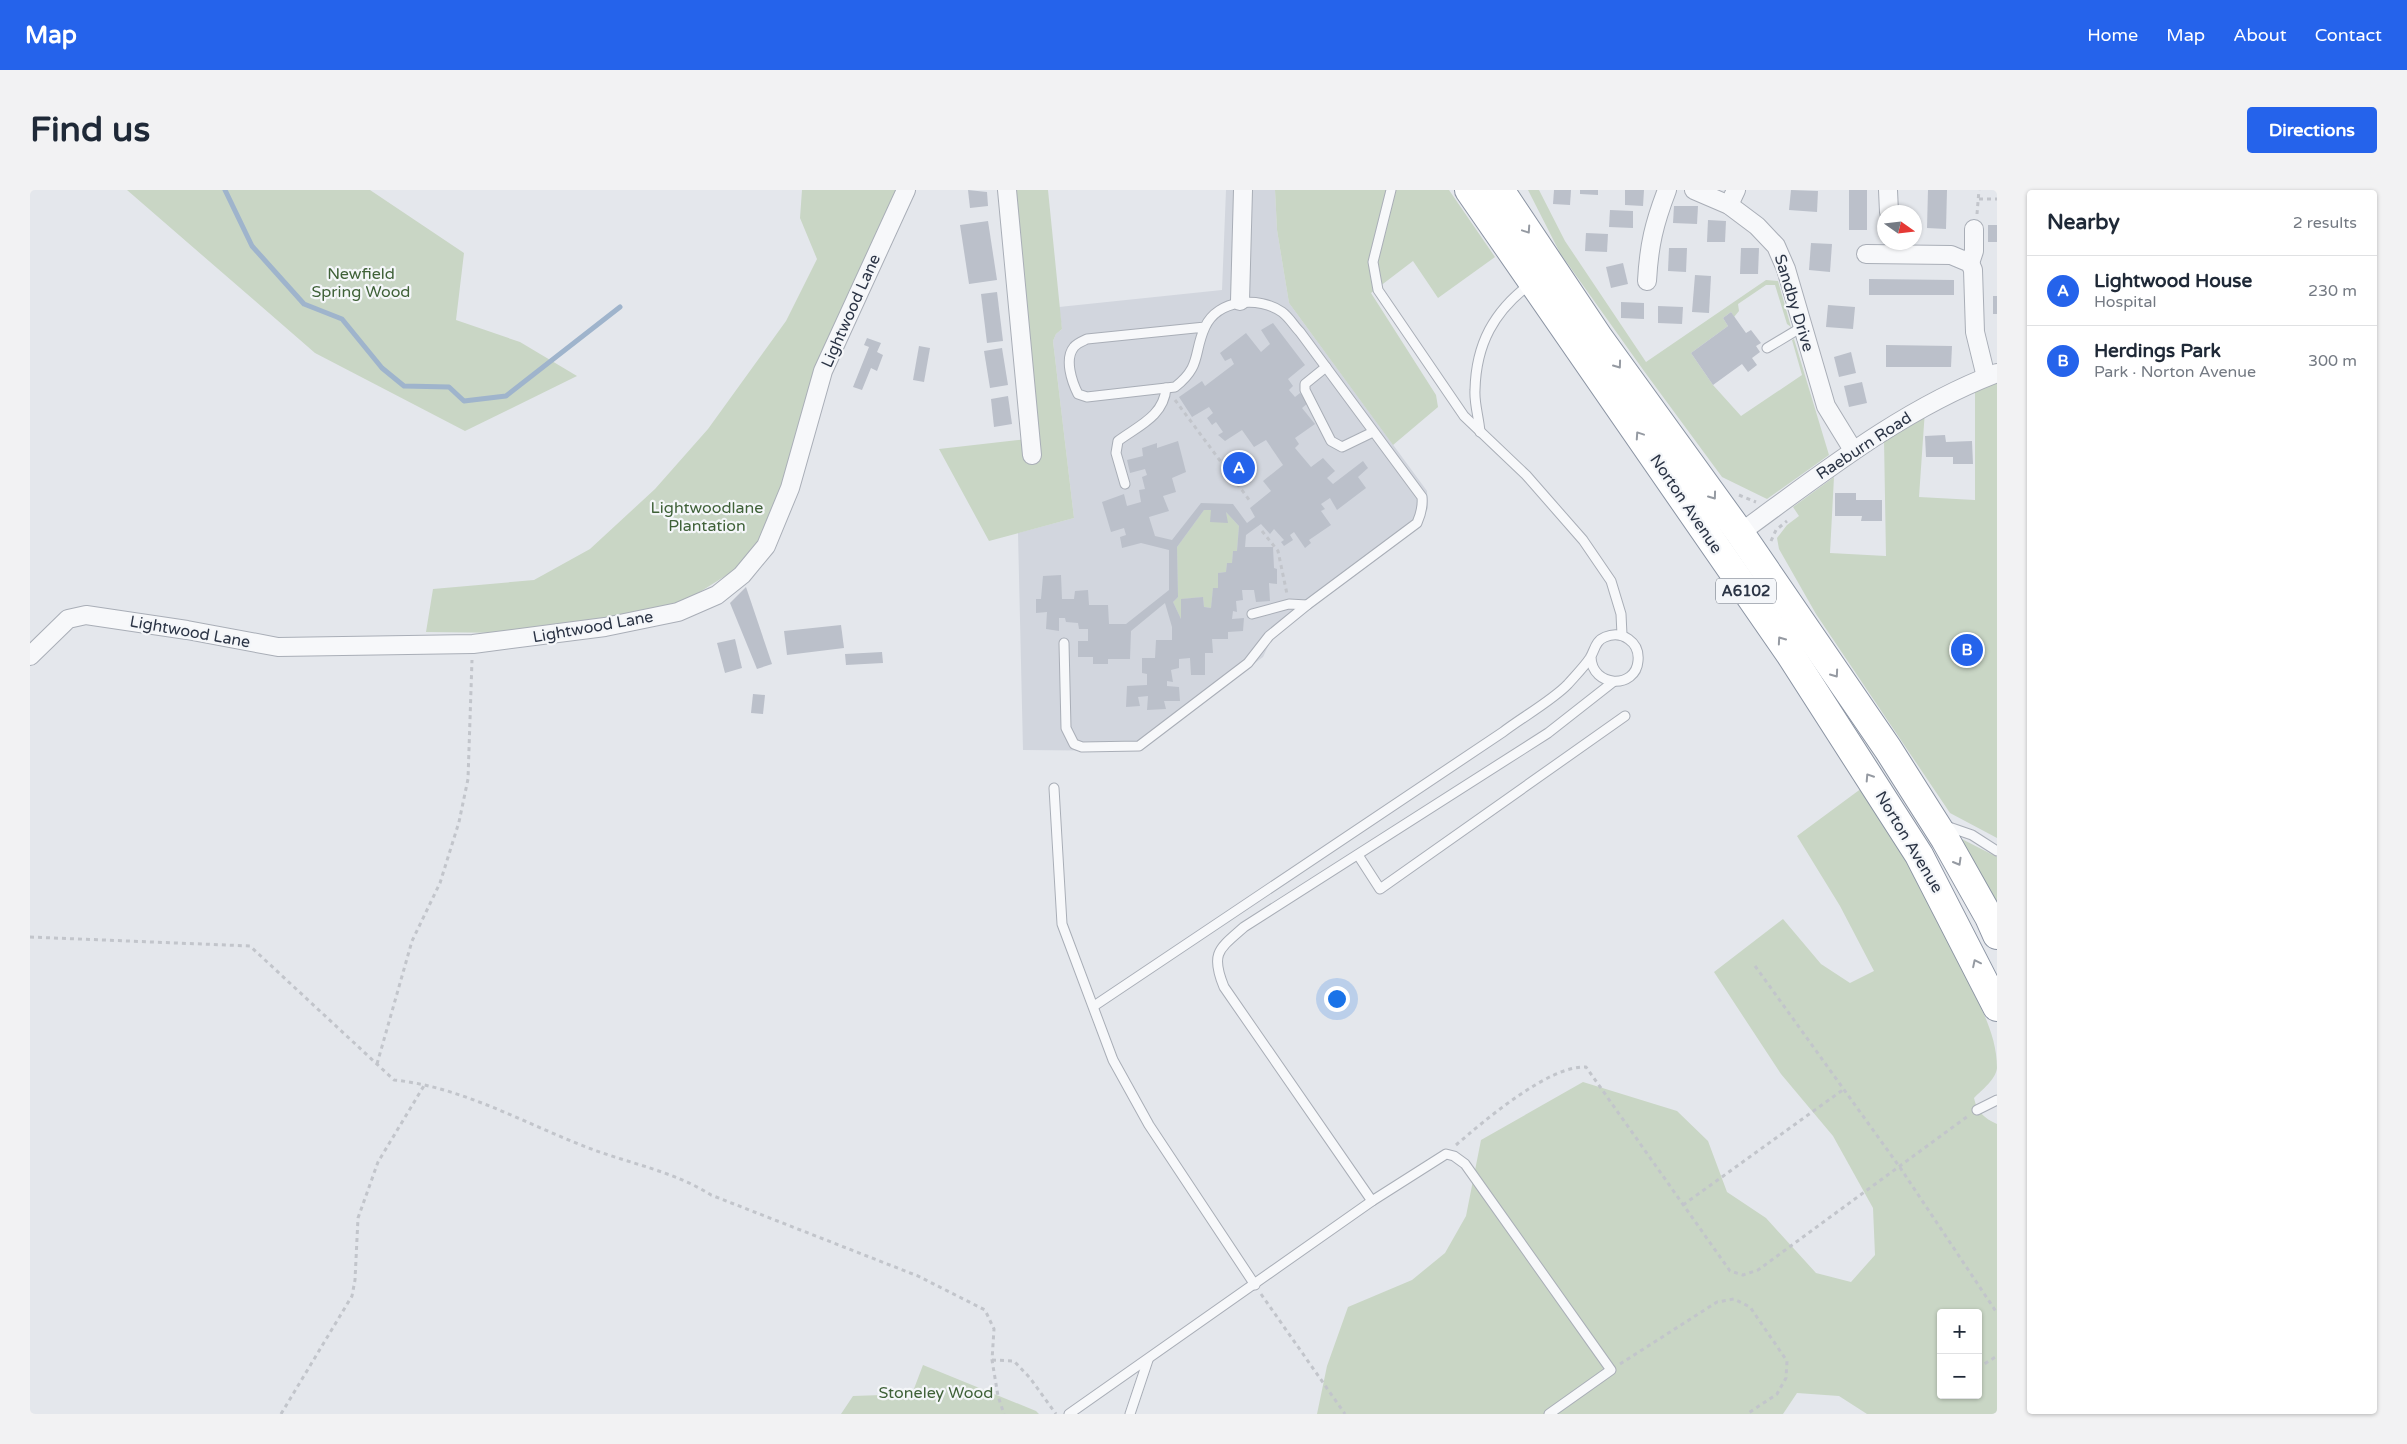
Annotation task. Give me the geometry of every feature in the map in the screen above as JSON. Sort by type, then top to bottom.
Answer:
[{"type":"highway","name":"Norton Avenue","points":[[1469,190],[1790,654],[1919,855],[1997,1007]]},
{"type":"highway","name":"Norton Avenue","points":[[1500,190],[1599,338],[1740,533],[1888,749],[1933,820],[1989,917],[1997,935]]},
{"type":"street","name":"Lightwood Lane","points":[[30,656],[68,619],[86,615],[187,630],[278,648],[473,644],[605,627],[678,612],[718,595],[742,575],[766,546],[790,488],[824,371],[906,190]]},
{"type":"street","points":[[1007,190],[1032,455]]},
{"type":"street","points":[[1240,302],[1242,190]]},
{"type":"street","points":[[1647,281],[1648,247],[1667,190]]},
{"type":"street","name":"Sandby Drive","points":[[1694,190],[1732,197],[1776,246],[1786,269],[1826,406],[1853,450]]},
{"type":"street","points":[[1888,190],[1889,205]]},
{"type":"street","points":[[1974,229],[1974,251],[1970,263],[1973,270],[1975,332],[1991,375]]},
{"type":"street","points":[[1866,254],[1882,250]]},
{"type":"street","points":[[1905,250],[1951,256],[1970,263]]},
{"type":"street","name":"Raeburn Road","points":[[1740,533],[1853,450],[1894,425],[1991,375]]},
{"type":"lane","points":[[1391,190],[1373,262],[1378,290],[1464,416],[1526,475],[1583,540],[1611,581],[1620,614],[1622,635]]},
{"type":"lane","points":[[1480,432],[1475,391],[1478,362],[1484,340],[1510,298],[1533,281]]},
{"type":"lane","points":[[1064,643],[1066,728],[1074,744],[1082,747],[1139,746],[1248,663],[1269,636],[1307,605],[1417,523],[1423,506],[1422,497],[1326,367],[1282,312],[1268,305],[1240,302],[1212,317],[1205,327],[1197,361],[1186,378],[1175,387],[1087,397],[1078,394],[1070,375],[1070,353],[1075,345],[1088,339],[1205,327]]},
{"type":"lane","points":[[1767,348],[1802,327]]},
{"type":"lane","points":[[1326,367],[1305,384],[1305,390],[1331,441],[1342,446],[1373,432]]},
{"type":"lane","points":[[1125,484],[1116,453],[1118,441],[1141,427],[1158,411],[1166,397],[1166,388]]},
{"type":"lane","points":[[1252,614],[1289,604],[1307,605]]},
{"type":"lane","points":[[1094,1006],[1503,732],[1566,686],[1591,657],[1597,642],[1603,637],[1613,634],[1622,635],[1635,645],[1638,664],[1626,679],[1613,682],[1548,733],[1244,928],[1221,948],[1216,966],[1224,987],[1372,1201]]},
{"type":"lane","points":[[1591,657],[1594,669],[1599,676],[1613,682]]},
{"type":"lane","points":[[1358,855],[1380,889],[1625,716]]},
{"type":"lane","points":[[1054,788],[1062,924],[1113,1060],[1148,1125],[1255,1285]]},
{"type":"lane","points":[[1933,820],[1972,835],[1997,850]]},
{"type":"lane","points":[[1977,1110],[1997,1100]]},
{"type":"lane","points":[[1069,1414],[1372,1201],[1446,1154],[1454,1156],[1465,1164],[1611,1370],[1549,1414]]},
{"type":"lane","points":[[1130,1414],[1148,1360]]},
{"type":"path","points":[[1974,229],[1979,190]]},
{"type":"path","points":[[1979,199],[1997,199]]},
{"type":"path","points":[[1166,388],[1250,501]]},
{"type":"path","points":[[1262,531],[1278,551],[1289,604]]},
{"type":"path","points":[[377,1064],[412,941],[440,883],[459,822],[468,780],[473,644]]},
{"type":"path","points":[[30,937],[250,946],[394,1080],[421,1083],[480,1103],[592,1149],[685,1182],[711,1195],[918,1276],[986,1310],[994,1329],[992,1360],[998,1396],[1004,1414]]},
{"type":"path","points":[[1755,966],[1899,1166],[1997,1313]]},
{"type":"path","points":[[1446,1154],[1483,1122],[1542,1081],[1574,1066],[1586,1067],[1730,1271],[1743,1275],[1758,1270],[1977,1110]]},
{"type":"path","points":[[281,1414],[352,1296],[355,1280],[358,1218],[378,1162],[421,1083]]},
{"type":"path","points":[[1683,1205],[1844,1089]]},
{"type":"path","points":[[1255,1285],[1345,1414]]},
{"type":"path","points":[[1611,1370],[1717,1302],[1734,1299],[1750,1307],[1787,1361],[1786,1378],[1777,1394],[1748,1414]]},
{"type":"path","points":[[1982,1365],[1997,1356]]},
{"type":"path","points":[[992,1360],[1014,1361],[1030,1378],[1056,1414]]},
{"type":"shaded area","points":[[1226,190],[1275,190],[1277,230],[1289,303],[1427,491],[1428,508],[1421,523],[1272,638],[1263,657],[1137,751],[1023,750],[1018,533],[1074,518],[1053,341],[1056,334],[1062,329],[1059,307],[1222,290]]},
{"type":"green space","name":"Newfield Spring Wood","points":[[127,190],[370,190],[464,253],[456,320],[520,342],[577,376],[465,431],[315,353]]},
{"type":"green space","name":"Lightwoodlane Plantation","points":[[802,190],[897,190],[771,522],[749,561],[676,607],[522,633],[426,632],[433,589],[534,580],[590,549],[655,489],[708,429],[786,321],[817,259],[800,218]]},
{"type":"green space","points":[[1012,190],[1048,190],[1062,329],[1056,334],[1053,341],[1074,518],[989,541],[939,449],[1028,439]]},
{"type":"green space","points":[[1275,190],[1449,190],[1495,257],[1438,298],[1413,261],[1371,293],[1436,395],[1438,407],[1393,445],[1289,303],[1277,230]]},
{"type":"green space","points":[[1528,190],[1539,190],[1565,241],[1646,362],[1766,280],[1778,281],[1791,327],[1787,324],[1775,285],[1766,285],[1738,304],[1739,311],[1734,317],[1731,312],[1723,318],[1728,326],[1691,353],[1713,385],[1741,416],[1802,375],[1792,340],[1794,339],[1829,455],[1767,499],[1722,477],[1560,253]]},
{"type":"green space","points":[[1997,382],[1997,838],[1950,813],[1816,614],[1779,549],[1777,538],[1787,525],[1799,516],[1793,507],[1834,477],[1830,553],[1886,556],[1884,439],[1925,410],[1919,497],[1975,500],[1975,391]]},
{"type":"green space","points":[[1204,510],[1211,510],[1227,523],[1226,512],[1239,526],[1237,551],[1233,551],[1232,563],[1227,563],[1226,572],[1218,573],[1218,588],[1213,589],[1211,608],[1204,607],[1203,597],[1182,599],[1181,619],[1173,602],[1178,597],[1177,547]]},
{"type":"green space","points":[[1862,788],[1909,862],[1937,913],[1990,1028],[1995,1048],[1996,1072],[1985,1088],[1974,1098],[1982,1114],[1997,1124],[1997,1414],[1867,1414],[1839,1396],[1797,1393],[1783,1414],[1317,1414],[1327,1366],[1348,1307],[1412,1280],[1445,1253],[1466,1216],[1481,1140],[1583,1082],[1677,1111],[1708,1141],[1727,1192],[1766,1218],[1816,1273],[1851,1282],[1875,1255],[1873,1208],[1833,1136],[1781,1074],[1714,972],[1783,919],[1821,964],[1850,983],[1874,971],[1840,906],[1797,836]]},
{"type":"green space","points":[[1956,836],[1997,857],[1997,915]]},
{"type":"green space","name":"Stoneley Wood","points":[[923,1365],[1036,1411],[1039,1414],[841,1414],[853,1396],[912,1394]]},
{"type":"building","points":[[968,190],[987,192],[988,206],[970,208]]},
{"type":"building","points":[[1554,190],[1571,190],[1570,205],[1553,204]]},
{"type":"building","points":[[1580,190],[1598,190],[1598,195],[1580,194]]},
{"type":"building","points":[[1625,190],[1644,190],[1643,206],[1625,205]]},
{"type":"building","points":[[1791,190],[1818,191],[1817,212],[1789,210]]},
{"type":"building","points":[[1849,190],[1867,190],[1867,230],[1849,230]]},
{"type":"building","points":[[1928,190],[1947,190],[1946,229],[1927,228]]},
{"type":"building","points":[[1674,206],[1698,206],[1697,224],[1673,223]]},
{"type":"building","points":[[1610,210],[1633,211],[1633,228],[1609,227]]},
{"type":"building","points":[[1708,220],[1726,221],[1725,242],[1707,242]]},
{"type":"building","points":[[988,221],[997,280],[969,284],[960,225]]},
{"type":"building","points":[[1988,225],[1997,225],[1997,242],[1988,242]]},
{"type":"building","points":[[1586,233],[1608,234],[1607,252],[1585,251]]},
{"type":"building","points":[[1811,243],[1832,244],[1830,272],[1809,270]]},
{"type":"building","points":[[1669,248],[1687,248],[1686,272],[1668,271]]},
{"type":"building","points":[[1741,248],[1759,248],[1758,274],[1740,274]]},
{"type":"building","points":[[1623,263],[1628,284],[1611,288],[1606,267]]},
{"type":"building","points":[[1695,275],[1711,276],[1709,313],[1692,312]]},
{"type":"building","points":[[1869,279],[1954,280],[1954,295],[1869,295]]},
{"type":"building","points":[[997,292],[1003,341],[987,343],[981,294]]},
{"type":"building","points":[[1993,296],[1997,296],[1997,314],[1993,314]]},
{"type":"building","points":[[1621,302],[1644,303],[1644,319],[1621,318]]},
{"type":"building","points":[[1828,305],[1855,307],[1853,329],[1826,327]]},
{"type":"building","points":[[1658,306],[1683,307],[1682,324],[1658,323]]},
{"type":"building","points":[[1731,312],[1746,333],[1751,330],[1761,343],[1756,346],[1760,352],[1752,358],[1757,365],[1748,372],[1742,364],[1713,385],[1691,353],[1728,326],[1723,318]]},
{"type":"building","points":[[1273,323],[1305,365],[1288,379],[1293,386],[1289,390],[1295,397],[1300,393],[1308,403],[1302,408],[1315,424],[1295,438],[1299,444],[1295,448],[1311,467],[1323,458],[1335,471],[1327,478],[1333,484],[1363,461],[1368,468],[1358,477],[1366,488],[1337,510],[1330,498],[1321,504],[1325,509],[1321,511],[1331,525],[1309,540],[1311,543],[1305,548],[1294,532],[1290,535],[1293,540],[1284,546],[1281,542],[1284,540],[1274,529],[1270,534],[1261,524],[1246,535],[1245,547],[1273,547],[1274,568],[1277,569],[1277,584],[1269,583],[1270,601],[1256,602],[1254,590],[1242,590],[1243,600],[1236,601],[1237,612],[1233,611],[1232,619],[1244,618],[1243,631],[1228,632],[1228,639],[1212,639],[1213,653],[1205,653],[1205,675],[1191,675],[1190,658],[1179,659],[1179,668],[1171,670],[1173,682],[1167,681],[1167,686],[1179,687],[1180,701],[1164,701],[1166,709],[1147,710],[1148,696],[1138,697],[1140,706],[1126,707],[1127,686],[1147,685],[1147,674],[1142,673],[1142,658],[1155,658],[1156,640],[1172,640],[1172,627],[1165,603],[1131,631],[1130,659],[1108,659],[1108,664],[1093,664],[1093,657],[1078,657],[1078,641],[1088,641],[1088,629],[1079,629],[1078,623],[1066,622],[1065,618],[1059,618],[1059,631],[1046,629],[1047,612],[1036,613],[1036,599],[1041,599],[1043,576],[1061,575],[1062,599],[1074,599],[1075,591],[1088,590],[1089,605],[1108,605],[1109,624],[1126,624],[1169,590],[1169,550],[1141,543],[1122,548],[1120,537],[1126,535],[1124,528],[1111,532],[1102,502],[1124,494],[1127,506],[1141,502],[1139,490],[1145,489],[1142,477],[1147,475],[1145,469],[1130,473],[1127,460],[1143,456],[1142,448],[1157,443],[1157,448],[1178,441],[1186,472],[1172,478],[1176,492],[1163,496],[1169,511],[1149,517],[1155,536],[1172,540],[1201,503],[1233,504],[1247,523],[1255,517],[1250,508],[1271,491],[1263,481],[1283,465],[1266,440],[1254,447],[1242,430],[1225,441],[1218,435],[1223,432],[1216,422],[1212,425],[1207,418],[1213,413],[1209,407],[1192,417],[1179,397],[1202,381],[1205,386],[1234,364],[1231,358],[1225,361],[1220,353],[1246,333],[1261,352],[1270,344],[1261,330]],"holes":[[[1204,510],[1211,510],[1210,522],[1228,523],[1226,512],[1239,526],[1237,551],[1233,551],[1232,563],[1227,563],[1226,572],[1218,573],[1218,588],[1213,588],[1211,608],[1204,607],[1203,597],[1181,599],[1181,619],[1173,602],[1178,597],[1177,547]]]},
{"type":"building","points":[[867,338],[881,343],[877,352],[883,355],[877,371],[871,368],[862,390],[853,387],[869,347],[864,345]]},
{"type":"building","points":[[1886,345],[1952,346],[1951,367],[1886,367]]},
{"type":"building","points":[[919,346],[930,348],[924,382],[913,380]]},
{"type":"building","points":[[1002,348],[1008,385],[990,388],[984,351]]},
{"type":"building","points":[[1851,352],[1856,373],[1839,377],[1834,357]]},
{"type":"building","points":[[1862,382],[1867,403],[1849,407],[1844,386]]},
{"type":"building","points":[[1008,396],[1012,424],[994,427],[991,399]]},
{"type":"building","points":[[1945,435],[1946,442],[1972,441],[1973,464],[1953,464],[1953,457],[1926,457],[1925,436]]},
{"type":"building","points":[[1835,493],[1856,493],[1856,500],[1882,500],[1882,521],[1861,521],[1862,516],[1835,516]]},
{"type":"building","points":[[746,587],[772,664],[757,669],[730,603]]},
{"type":"building","points":[[841,625],[844,648],[787,655],[784,631]]},
{"type":"building","points":[[735,639],[742,668],[725,673],[717,643]]},
{"type":"building","points":[[882,652],[883,663],[846,665],[845,654]]},
{"type":"building","points":[[753,694],[765,695],[763,714],[751,713]]},
{"type":"waterway","points":[[225,190],[252,246],[304,304],[342,319],[382,368],[404,386],[449,387],[464,401],[506,396],[620,307]]},
{"type":"place","name":"Lightwood House","points":[[1239,468]]},
{"type":"place","name":"Herdings Park","points":[[1967,650]]}]
